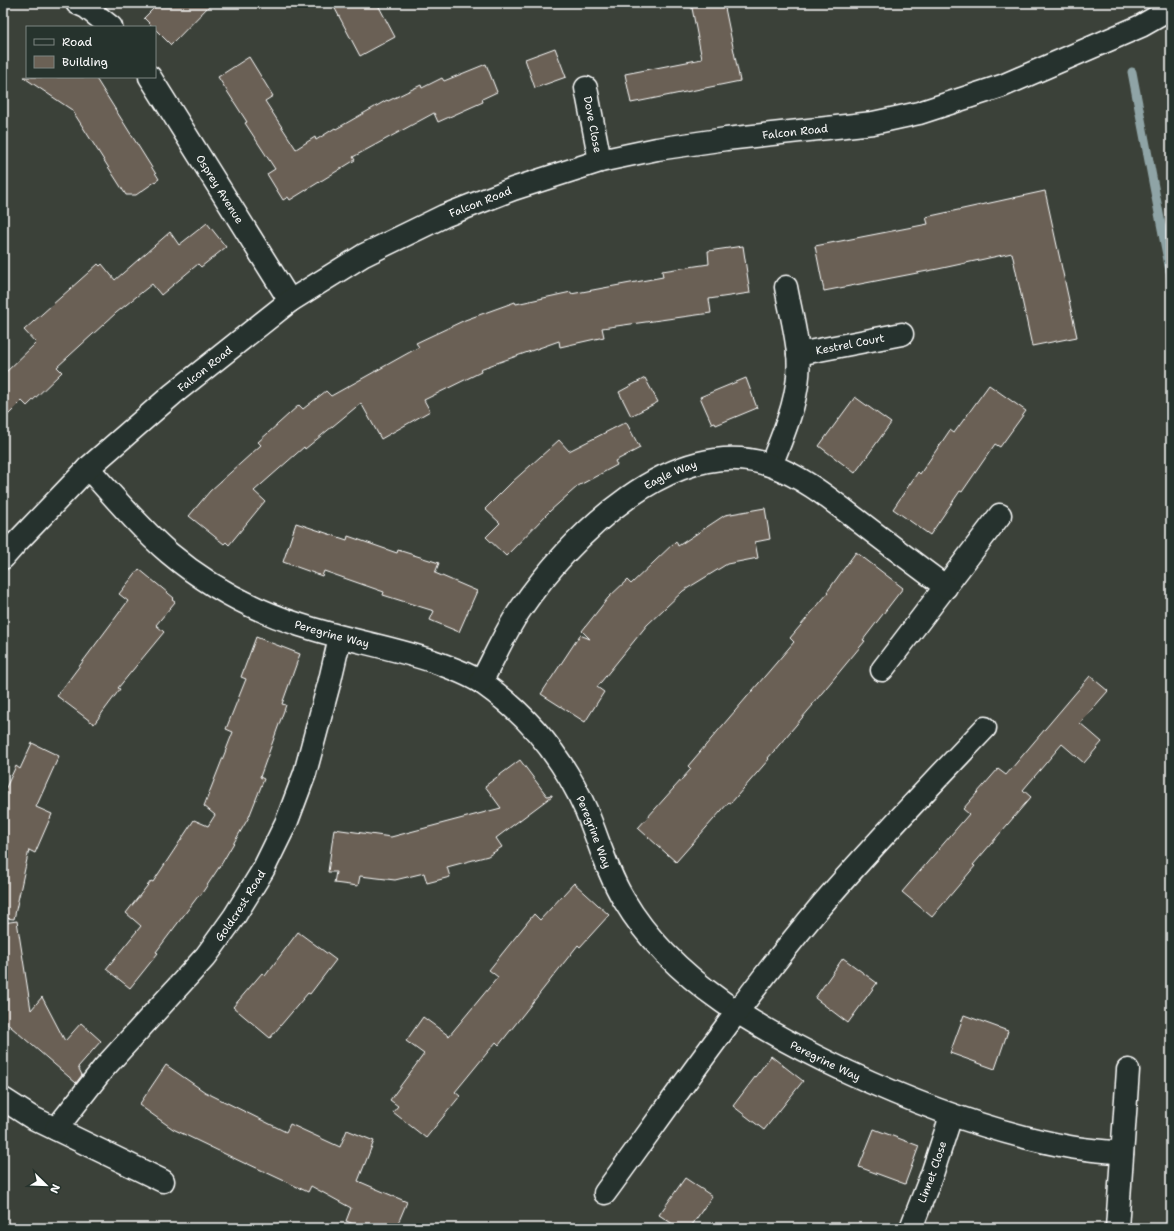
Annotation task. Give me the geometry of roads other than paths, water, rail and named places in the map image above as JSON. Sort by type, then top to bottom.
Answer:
[{"type":"street","points":[[84,4],[110,26]]},
{"type":"street","name":"Falcon Road","points":[[3,558],[88,468],[173,394],[290,301],[364,255],[444,216],[513,189],[600,161],[657,149],[726,139],[873,123],[919,113],[1002,86],[1142,26],[1171,9]]},
{"type":"street","name":"Osprey Avenue","points":[[151,78],[290,301]]},
{"type":"street","name":"Dove Close","points":[[586,88],[600,161]]},
{"type":"street","points":[[771,465],[787,426],[794,400],[798,376],[798,354],[786,287]]},
{"type":"street","name":"Kestrel Court","points":[[798,354],[902,334]]},
{"type":"street","name":"Eagle Way","points":[[481,682],[520,611],[548,574],[584,535],[610,511],[637,491],[668,474],[693,464],[721,459],[747,460],[771,465],[799,478],[826,496],[946,587]]},
{"type":"street","name":"Peregrine Way","points":[[88,468],[138,522],[169,552],[197,574],[230,594],[266,612],[299,625],[416,656],[452,668],[481,682],[508,701],[529,722],[553,751],[571,780],[586,811],[611,876],[625,902],[646,934],[678,966],[704,989],[737,1011],[797,1048],[878,1086],[952,1116],[1020,1136],[1071,1148],[1122,1153]]},
{"type":"street","points":[[882,670],[1000,515]]},
{"type":"street","name":"Goldcrest Road","points":[[56,1129],[104,1069],[206,956],[234,917],[263,870],[287,821],[305,773],[340,637]]},
{"type":"street","points":[[605,1193],[737,1011],[819,909],[870,850],[985,728]]},
{"type":"street","points":[[1117,1228],[1128,1070]]},
{"type":"street","points":[[3,1099],[31,1117],[163,1181]]},
{"type":"street","name":"Linnet Close","points":[[911,1228],[952,1116]]},
{"type":"waterway","points":[[1132,72],[1171,276]]}]
